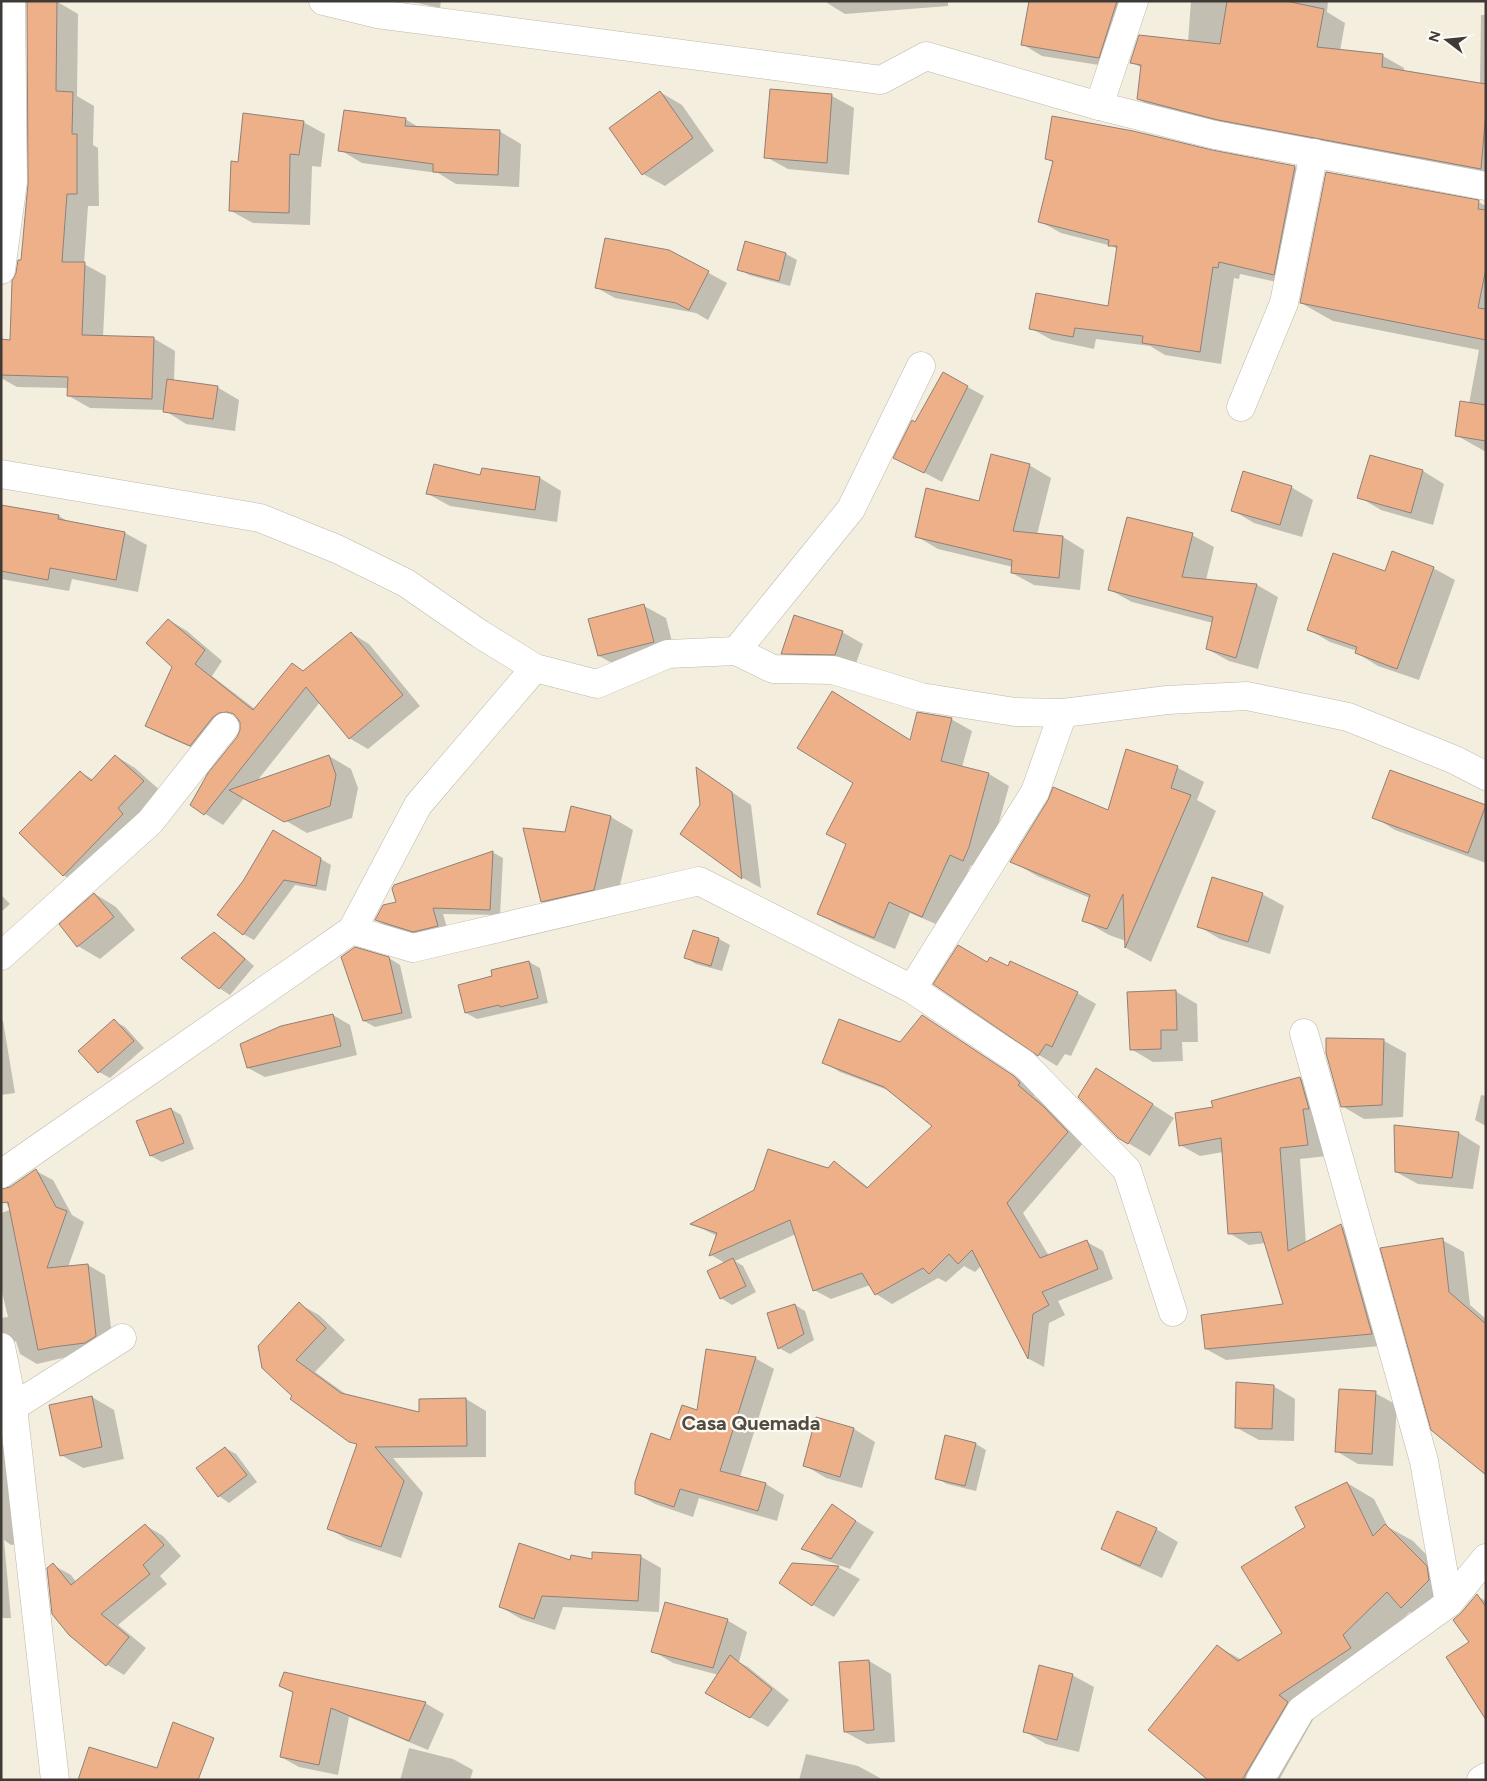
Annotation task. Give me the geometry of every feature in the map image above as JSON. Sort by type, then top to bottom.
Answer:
[{"type":"street","points":[[1,270],[13,182],[11,1]]},
{"type":"street","points":[[323,1],[377,14],[881,80],[926,56],[1099,106],[1215,135],[1486,186]]},
{"type":"street","points":[[1099,106],[1134,1]]},
{"type":"street","points":[[1241,407],[1284,304],[1314,153]]},
{"type":"street","points":[[736,651],[851,510],[921,366]]},
{"type":"street","points":[[1,474],[260,518],[337,549],[406,583],[480,634],[534,668],[597,684],[668,654],[736,651],[773,669],[833,670],[921,697],[1015,712],[1063,713],[1167,700],[1247,696],[1348,717],[1455,760],[1486,776]]},
{"type":"street","points":[[1,1174],[352,930],[418,805],[534,668]]},
{"type":"street","points":[[912,989],[1035,792],[1063,713]]},
{"type":"street","points":[[1,956],[150,822],[225,727]]},
{"type":"street","points":[[352,930],[413,948],[699,881],[912,989],[1024,1064],[1127,1170],[1173,1312]]},
{"type":"street","points":[[1304,1033],[1424,1461],[1449,1604]]},
{"type":"street","points":[[7,1409],[122,1338]]},
{"type":"street","points":[[1,1347],[7,1409],[55,1780]]},
{"type":"street","points":[[1260,1780],[1301,1710],[1449,1604],[1486,1558]]},
{"type":"street","points":[[1481,1780],[1486,1777]]},
{"type":"building","points":[[27,1],[57,1],[56,91],[73,92],[72,134],[77,134],[77,194],[67,194],[62,262],[85,262],[82,335],[154,337],[152,399],[67,396],[68,377],[1,375],[1,339],[10,340],[12,281],[16,273],[18,260],[21,260],[28,184]]},
{"type":"building","points":[[1029,1],[1117,1],[1099,58],[1021,45]]},
{"type":"building","points":[[1227,1],[1286,1],[1324,9],[1317,47],[1383,54],[1382,67],[1486,84],[1486,111],[1481,169],[1218,120],[1137,99],[1141,65],[1130,63],[1139,35],[1220,44]]},
{"type":"building","points":[[770,89],[832,94],[827,163],[764,158]]},
{"type":"building","points":[[660,91],[693,138],[642,175],[609,128]]},
{"type":"building","points":[[344,110],[406,118],[405,126],[500,130],[498,175],[433,172],[433,164],[338,151]]},
{"type":"building","points":[[243,113],[304,121],[299,155],[290,154],[289,213],[229,211],[231,161],[238,162]]},
{"type":"building","points":[[1052,116],[1133,131],[1212,150],[1295,166],[1274,275],[1219,262],[1218,268],[1213,267],[1200,352],[1142,343],[1143,336],[1075,328],[1073,337],[1029,329],[1036,293],[1108,306],[1117,246],[1108,246],[1109,240],[1038,222],[1053,161],[1045,159]]},
{"type":"building","points":[[1326,172],[1479,200],[1478,209],[1486,210],[1486,268],[1478,308],[1486,309],[1486,340],[1300,303]]},
{"type":"building","points":[[605,238],[669,250],[709,271],[689,310],[676,303],[595,288]]},
{"type":"building","points":[[745,241],[786,253],[779,281],[737,270]]},
{"type":"building","points":[[943,372],[968,386],[924,473],[893,458],[912,420],[915,422]]},
{"type":"building","points":[[167,379],[218,386],[213,419],[163,412]]},
{"type":"building","points":[[1460,401],[1486,405],[1486,441],[1455,436]]},
{"type":"building","points":[[991,454],[1030,464],[1013,531],[1063,536],[1059,578],[1011,573],[1012,560],[915,537],[926,488],[979,501]]},
{"type":"building","points":[[1370,455],[1423,470],[1411,513],[1357,498]]},
{"type":"building","points":[[434,464],[480,475],[482,468],[540,477],[535,510],[426,494]]},
{"type":"building","points":[[1243,471],[1292,486],[1280,525],[1231,511]]},
{"type":"building","points":[[1,505],[59,515],[58,519],[125,532],[116,580],[50,568],[48,580],[1,571]]},
{"type":"building","points":[[1127,517],[1193,533],[1182,577],[1257,584],[1236,658],[1206,649],[1213,617],[1108,590]]},
{"type":"building","points":[[1392,551],[1434,567],[1397,669],[1355,653],[1357,647],[1307,630],[1333,553],[1385,571]]},
{"type":"building","points":[[644,604],[654,642],[598,656],[588,619]]},
{"type":"building","points":[[794,615],[843,631],[835,655],[781,654]]},
{"type":"building","points":[[168,619],[205,650],[195,664],[253,710],[292,663],[303,671],[351,632],[403,695],[349,739],[306,687],[204,815],[190,805],[208,773],[237,737],[240,730],[240,722],[234,714],[227,712],[219,713],[213,717],[190,746],[145,726],[172,667],[146,643]]},
{"type":"building","points":[[832,691],[910,740],[917,712],[952,718],[941,761],[989,773],[969,847],[963,861],[950,855],[922,917],[889,902],[874,938],[817,914],[846,844],[826,834],[853,783],[797,748]]},
{"type":"building","points":[[1126,749],[1178,766],[1171,788],[1191,795],[1125,948],[1123,894],[1107,929],[1082,921],[1090,895],[1010,862],[1048,800],[1053,787],[1108,810]]},
{"type":"building","points":[[115,755],[144,781],[118,808],[123,814],[63,876],[19,833],[80,771],[91,781]]},
{"type":"building","points":[[329,755],[336,775],[330,806],[284,822],[229,790]]},
{"type":"building","points":[[696,767],[732,792],[742,879],[680,834],[700,805]]},
{"type":"building","points":[[1390,770],[1486,805],[1468,853],[1372,818]]},
{"type":"building","points":[[571,806],[611,816],[594,890],[541,902],[523,828],[565,832]]},
{"type":"building","points":[[273,830],[321,858],[316,886],[284,880],[243,935],[217,915],[243,881]]},
{"type":"building","points":[[493,851],[490,910],[433,908],[438,926],[413,932],[375,920],[383,905],[396,902],[392,889],[394,885]]},
{"type":"building","points":[[1212,877],[1263,893],[1248,942],[1197,927]]},
{"type":"building","points":[[94,893],[114,917],[77,947],[59,924]]},
{"type":"building","points":[[693,930],[719,938],[711,966],[684,958]]},
{"type":"building","points":[[214,932],[245,959],[219,989],[181,958]]},
{"type":"building","points":[[958,945],[987,962],[990,957],[1008,966],[1010,961],[1078,992],[1052,1047],[1046,1044],[1038,1056],[933,984]]},
{"type":"building","points":[[355,947],[389,957],[402,1013],[363,1021],[341,957]]},
{"type":"building","points":[[529,961],[538,998],[465,1013],[458,985],[492,976],[491,970]]},
{"type":"building","points":[[1176,990],[1177,1030],[1161,1030],[1161,1049],[1130,1050],[1127,992]]},
{"type":"building","points":[[333,1014],[341,1046],[247,1068],[240,1044],[281,1026]]},
{"type":"building","points":[[922,1015],[1014,1076],[1020,1083],[1018,1085],[1044,1107],[1068,1132],[1007,1203],[1040,1258],[1087,1240],[1098,1269],[1042,1292],[1049,1305],[1033,1314],[1028,1359],[972,1250],[958,1264],[949,1254],[929,1274],[923,1268],[875,1295],[862,1273],[813,1291],[790,1220],[709,1256],[717,1233],[690,1224],[754,1190],[768,1149],[828,1168],[834,1161],[867,1188],[932,1126],[884,1087],[822,1063],[839,1019],[900,1042]]},
{"type":"building","points":[[114,1019],[134,1041],[98,1073],[78,1051]]},
{"type":"building","points":[[1326,1038],[1384,1039],[1382,1105],[1341,1107],[1326,1053]]},
{"type":"building","points":[[1096,1068],[1153,1104],[1128,1144],[1118,1138],[1078,1097]]},
{"type":"building","points":[[1300,1077],[1309,1109],[1303,1109],[1308,1145],[1280,1148],[1288,1251],[1341,1224],[1372,1334],[1205,1349],[1201,1315],[1283,1304],[1261,1232],[1228,1234],[1221,1138],[1179,1146],[1175,1113],[1213,1107],[1211,1101]]},
{"type":"building","points":[[171,1108],[184,1143],[150,1156],[136,1121]]},
{"type":"building","points":[[1394,1125],[1459,1132],[1452,1178],[1395,1172]]},
{"type":"building","points":[[36,1169],[56,1207],[67,1211],[47,1268],[88,1264],[96,1336],[85,1343],[38,1350],[8,1202],[1,1203],[1,1189],[10,1187]]},
{"type":"building","points":[[1443,1238],[1449,1292],[1486,1324],[1486,1475],[1431,1430],[1380,1248]]},
{"type":"building","points":[[733,1258],[746,1286],[720,1299],[707,1271]]},
{"type":"building","points":[[299,1302],[326,1328],[296,1360],[341,1393],[419,1412],[419,1399],[466,1398],[467,1446],[375,1447],[404,1481],[381,1547],[327,1529],[357,1444],[349,1442],[290,1399],[292,1396],[262,1368],[258,1346]]},
{"type":"building","points":[[795,1304],[804,1334],[778,1349],[767,1313]]},
{"type":"building","points":[[706,1349],[756,1357],[720,1471],[766,1483],[758,1511],[680,1489],[674,1507],[635,1494],[635,1482],[651,1433],[670,1440],[682,1405],[697,1410]]},
{"type":"building","points":[[1236,1382],[1274,1385],[1272,1429],[1235,1428]]},
{"type":"building","points":[[1339,1389],[1376,1391],[1372,1454],[1335,1452]]},
{"type":"building","points":[[92,1396],[102,1447],[60,1456],[49,1405]]},
{"type":"building","points":[[816,1417],[854,1428],[840,1477],[803,1466]]},
{"type":"building","points":[[945,1435],[976,1443],[965,1486],[935,1479]]},
{"type":"building","points":[[225,1447],[247,1475],[218,1497],[196,1468]]},
{"type":"building","points":[[1347,1482],[1373,1536],[1385,1524],[1427,1566],[1429,1580],[1401,1608],[1387,1592],[1343,1635],[1351,1648],[1279,1695],[1288,1702],[1242,1780],[1208,1780],[1148,1730],[1217,1645],[1238,1661],[1282,1633],[1241,1567],[1305,1527],[1295,1507]]},
{"type":"building","points":[[832,1504],[856,1521],[831,1559],[801,1549]]},
{"type":"building","points":[[1117,1511],[1157,1528],[1140,1566],[1101,1549]]},
{"type":"building","points":[[145,1524],[164,1545],[143,1565],[150,1574],[101,1614],[129,1637],[106,1666],[69,1635],[52,1614],[47,1568],[53,1563],[71,1585]]},
{"type":"building","points":[[519,1543],[570,1560],[571,1555],[592,1559],[592,1552],[641,1555],[638,1601],[542,1596],[534,1619],[499,1607]]},
{"type":"building","points":[[792,1563],[839,1566],[812,1606],[779,1583]]},
{"type":"building","points":[[1477,1594],[1486,1607],[1486,1720],[1446,1657],[1469,1642],[1453,1620]]},
{"type":"building","points":[[665,1602],[728,1619],[713,1668],[651,1652]]},
{"type":"building","points":[[730,1655],[772,1689],[750,1718],[705,1693]]},
{"type":"building","points":[[869,1660],[874,1730],[844,1732],[839,1662]]},
{"type":"building","points":[[1039,1665],[1073,1674],[1057,1740],[1023,1732]]},
{"type":"building","points":[[284,1672],[426,1702],[409,1741],[331,1708],[319,1765],[280,1757],[293,1692],[279,1686]]},
{"type":"building","points":[[173,1722],[214,1738],[198,1780],[78,1780],[89,1747],[157,1768]]},
{"type":"district","name":"Casa Quemada","points":[[751,1423]]}]
